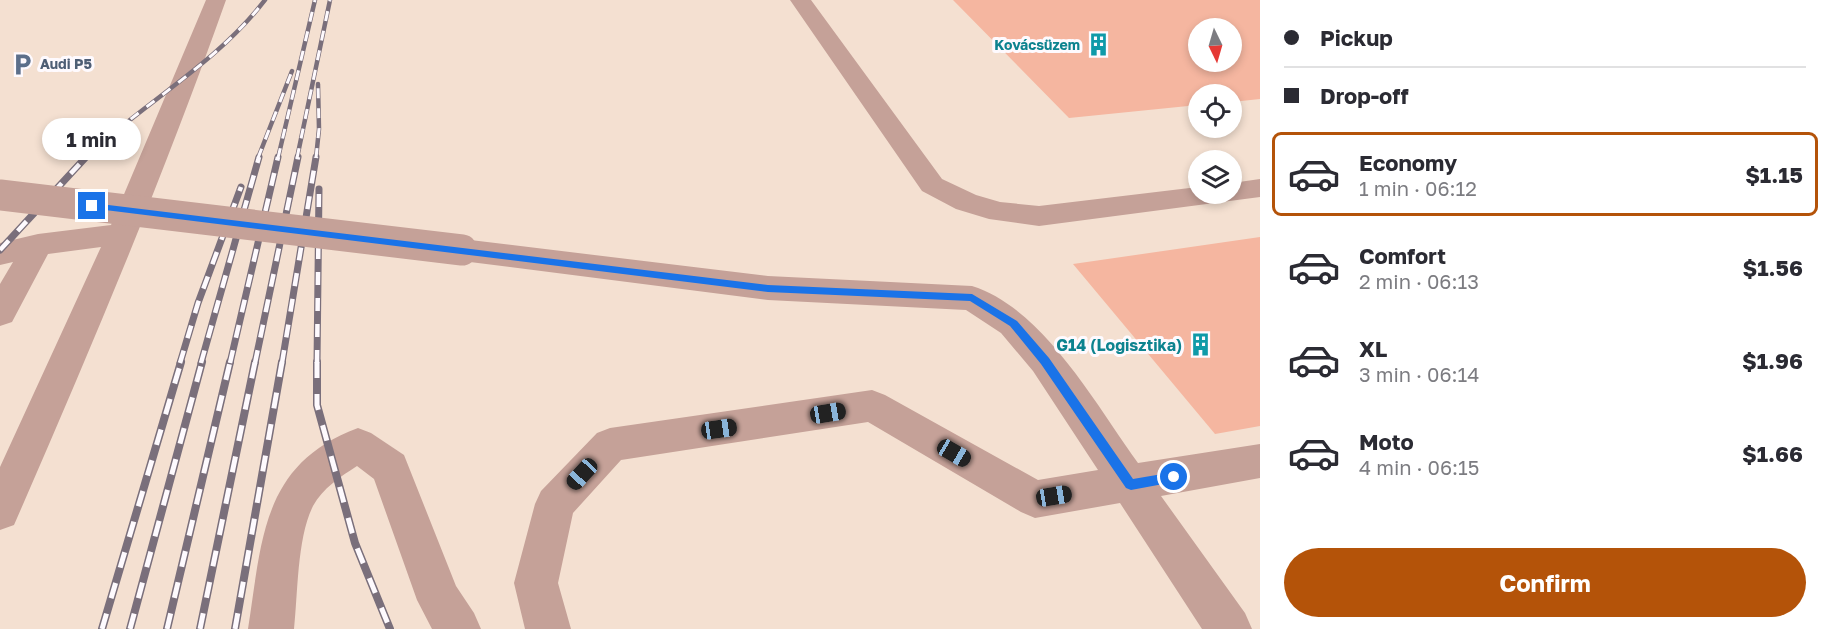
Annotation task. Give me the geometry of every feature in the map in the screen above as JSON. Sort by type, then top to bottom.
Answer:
[{"type":"lane","points":[[0,511],[123,234],[175,110],[216,0]]},
{"type":"lane","points":[[800,0],[932,184],[966,201],[999,212],[1039,216],[1188,198]]},
{"type":"lane","points":[[1242,191],[1260,188]]},
{"type":"lane","points":[[0,195],[768,288],[972,298],[1013,324],[1032,346],[1131,485],[1228,629]]},
{"type":"lane","points":[[0,254],[38,244],[123,234]]},
{"type":"lane","points":[[0,313],[38,244]]},
{"type":"lane","points":[[548,629],[537,583],[555,504],[610,445],[872,406],[1035,499],[1131,485],[1260,461]]},
{"type":"lane","points":[[271,629],[290,508],[306,483],[330,461],[358,445],[390,468],[439,600],[458,629]]},
{"type":"shaded area","points":[[0,0],[1260,0],[1260,629],[0,629]]},
{"type":"building","name":"Kovácsüzem","points":[[953,0],[1260,0],[1260,99],[1242,101],[1242,84],[1188,84],[1188,106],[1069,118]]},
{"type":"building","name":"G14 (Logisztika)","points":[[1260,237],[1260,426],[1215,434],[1073,264]]},
{"type":"railway","points":[[85,158],[224,44],[265,0]]},
{"type":"railway","points":[[278,158],[315,0]]},
{"type":"railway","points":[[297,158],[330,0]]},
{"type":"railway","points":[[258,158],[292,71]]},
{"type":"railway","points":[[316,158],[319,129],[318,84]]},
{"type":"railway","points":[[201,363],[259,157]]},
{"type":"railway","points":[[230,363],[278,157]]},
{"type":"railway","points":[[255,363],[298,157]]},
{"type":"railway","points":[[282,363],[316,157]]},
{"type":"railway","points":[[0,250],[85,158]]},
{"type":"railway","points":[[180,363],[198,303],[241,187]]},
{"type":"railway","points":[[317,363],[319,189]]},
{"type":"railway","points":[[102,629],[181,362]]},
{"type":"railway","points":[[130,629],[202,362]]},
{"type":"railway","points":[[167,629],[230,362]]},
{"type":"railway","points":[[200,629],[255,362]]},
{"type":"railway","points":[[235,629],[282,362]]},
{"type":"railway","points":[[317,363],[317,405],[355,543],[390,629]]},
{"type":"place","name":"Kovácsüzem","points":[[1098,45]]},
{"type":"place","name":"Audi P5","points":[[22,64]]},
{"type":"place","name":"G14 (Logisztika)","points":[[1200,345]]},
{"type":"route","points":[[92,206],[768,288],[972,298],[1013,324],[1045,361],[1131,485],[1174,477]]}]
